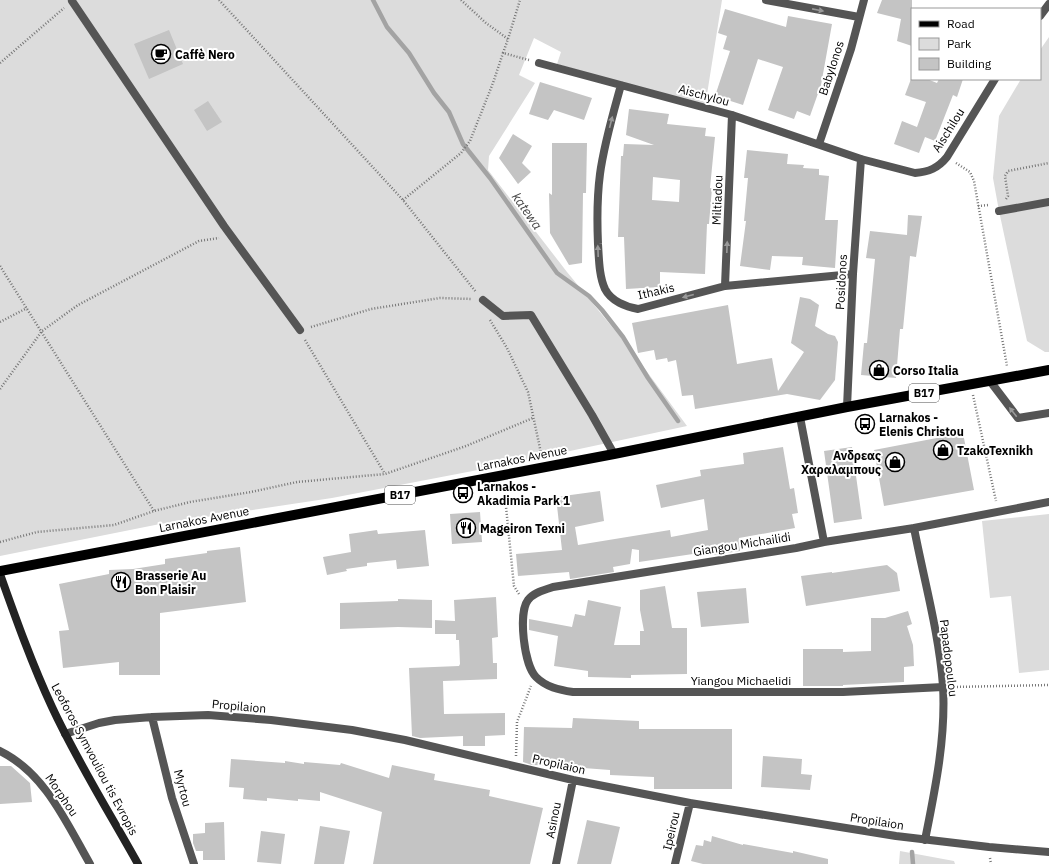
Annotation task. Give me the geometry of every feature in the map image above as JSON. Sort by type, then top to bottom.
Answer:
[{"type":"main road","name":"Larnakos Avenue","points":[[0,571],[614,454],[847,407],[1049,370]]},
{"type":"street","points":[[766,0],[859,17]]},
{"type":"street","name":"Babylonos","points":[[819,144],[850,49],[864,0]]},
{"type":"street","points":[[72,1],[232,237],[300,330]]},
{"type":"street","points":[[1041,15],[1049,4]]},
{"type":"street","name":"Aischylou","points":[[539,62],[732,115],[861,159]]},
{"type":"street","name":"Aischilou","points":[[861,159],[915,172],[932,170],[947,158],[993,80]]},
{"type":"street","name":"Ithakis","points":[[621,85],[600,173],[597,197],[599,262],[601,277],[605,289],[613,298],[630,308],[638,309],[725,286],[852,274]]},
{"type":"street","name":"Miltiadou","points":[[725,286],[732,115]]},
{"type":"street","name":"Posidonos","points":[[847,407],[852,274],[861,159]]},
{"type":"street","points":[[996,208],[1049,202]]},
{"type":"street","points":[[483,300],[503,316],[531,315],[614,454]]},
{"type":"street","points":[[990,381],[1018,418],[1049,413]]},
{"type":"street","points":[[800,417],[824,542]]},
{"type":"street","name":"Giangou Michailidi","points":[[525,604],[536,594],[553,587],[914,528],[1049,502]]},
{"type":"street","name":"Papadopoulou","points":[[914,528],[938,646],[943,687],[943,725],[926,840]]},
{"type":"street","name":"Leoforos Symvouliou tis Evropis","points":[[0,574],[39,678],[65,734],[138,864]]},
{"type":"street","points":[[525,604],[522,619],[527,659],[535,676]]},
{"type":"street","name":"Yiangou Michaelidi","points":[[535,676],[541,682],[556,689],[572,692],[843,692],[943,687]]},
{"type":"street","name":"Propilaion","points":[[65,734],[99,723],[152,717],[208,715],[271,720],[352,730],[405,740],[573,780],[690,803],[926,840],[1049,852]]},
{"type":"street","name":"Myrtou","points":[[152,717],[172,798],[194,864]]},
{"type":"street","name":"Morphou","points":[[0,751],[23,764],[49,794],[90,864]]},
{"type":"street","name":"Asinou","points":[[556,864],[573,780]]},
{"type":"street","name":"Ipeirou","points":[[675,864],[690,803]]},
{"type":"path","points":[[219,0],[403,200],[483,300],[483,310],[507,348],[528,392],[541,453]]},
{"type":"path","points":[[461,0],[486,23],[508,40]]},
{"type":"path","points":[[403,200],[461,154],[470,141],[508,40],[520,0]]},
{"type":"path","points":[[0,64],[72,1]]},
{"type":"path","points":[[503,54],[539,62]]},
{"type":"path","points":[[947,158],[970,172],[974,181],[1009,378]]},
{"type":"path","points":[[1006,201],[1008,196],[1005,176],[1008,171],[1049,163]]},
{"type":"path","points":[[978,206],[996,208]]},
{"type":"path","points":[[0,389],[42,331],[78,305],[199,240],[232,237]]},
{"type":"path","points":[[0,266],[154,511]]},
{"type":"path","points":[[385,474],[300,330],[371,309],[440,298],[483,300]]},
{"type":"path","points":[[0,322],[27,308]]},
{"type":"path","points":[[971,384],[999,511]]},
{"type":"path","points":[[0,542],[37,532],[114,525],[154,511],[190,502],[251,492],[297,482],[385,474],[466,446],[533,418]]},
{"type":"path","points":[[504,487],[514,586],[525,604]]},
{"type":"path","points":[[515,767],[517,722],[535,676]]},
{"type":"path","points":[[943,687],[1049,685]]},
{"type":"green space","points":[[0,0],[722,0],[705,107],[557,64],[561,52],[534,38],[519,75],[535,83],[489,156],[488,170],[567,272],[631,350],[687,426],[504,465],[332,498],[160,524],[0,556]]},
{"type":"green space","points":[[1049,37],[1049,352],[1045,352],[1027,341],[993,178],[999,116],[1020,80],[1041,80],[1041,49]]},
{"type":"green space","points":[[1049,514],[1049,670],[1019,673],[1011,596],[990,598],[982,521]]},
{"type":"green space","points":[[900,851],[954,861],[955,864],[899,864]]},
{"type":"building","points":[[882,0],[912,0],[911,46],[897,41],[901,19],[877,13]]},
{"type":"building","points":[[725,9],[786,27],[788,16],[832,24],[821,85],[810,116],[797,111],[794,119],[768,110],[783,67],[758,59],[743,105],[715,96],[730,51],[723,49],[727,36],[718,33]]},
{"type":"building","name":"Caffè Nero","points":[[169,30],[183,64],[149,79],[134,44]]},
{"type":"building","points":[[911,79],[930,80],[937,83],[938,80],[963,80],[957,97],[953,95],[935,141],[925,137],[919,153],[894,144],[902,121],[917,127],[926,102],[905,95]]},
{"type":"building","points":[[540,82],[592,98],[584,120],[554,110],[548,120],[529,114]]},
{"type":"building","points":[[208,101],[222,122],[207,131],[194,110]]},
{"type":"building","points":[[629,109],[669,114],[667,124],[706,128],[705,136],[715,137],[710,188],[712,188],[709,224],[707,224],[705,274],[660,272],[660,287],[626,289],[624,237],[618,237],[621,156],[623,156],[624,144],[654,145],[626,135]],"holes":[[[653,177],[680,180],[679,202],[652,200]]]},
{"type":"building","points":[[513,134],[532,146],[522,163],[531,172],[518,184],[499,158]]},
{"type":"building","points":[[552,143],[587,143],[586,193],[583,193],[582,263],[569,265],[550,233],[549,193],[552,195]]},
{"type":"building","points":[[747,150],[788,154],[787,164],[804,165],[803,168],[819,169],[819,175],[829,176],[825,220],[838,220],[835,268],[802,265],[803,257],[772,256],[770,270],[740,266],[746,221],[744,221],[748,178],[744,178]]},
{"type":"building","points":[[908,215],[922,216],[916,257],[910,256],[903,329],[900,329],[896,378],[861,375],[864,343],[867,343],[875,259],[866,258],[870,231],[907,235]]},
{"type":"building","points":[[800,297],[810,299],[819,305],[815,326],[828,334],[835,336],[838,342],[835,380],[820,400],[787,394],[695,409],[693,395],[682,396],[676,360],[668,362],[667,358],[656,360],[654,350],[638,353],[632,323],[728,305],[737,364],[772,358],[778,391],[804,352],[791,343]]},
{"type":"building","points":[[963,433],[974,490],[884,506],[874,450]]},
{"type":"building","points":[[783,447],[790,489],[794,488],[798,513],[792,514],[795,528],[739,538],[740,551],[714,555],[713,551],[639,562],[639,550],[632,549],[630,564],[613,567],[614,572],[570,579],[569,572],[518,576],[516,554],[562,550],[556,497],[600,491],[604,521],[575,527],[578,545],[670,530],[671,537],[708,530],[704,499],[661,508],[656,485],[701,476],[700,470],[744,464],[743,453]]},
{"type":"building","points":[[852,447],[862,519],[834,523],[824,451]]},
{"type":"building","name":"Mageiron Texni","points":[[480,512],[482,542],[452,544],[450,514]]},
{"type":"building","points":[[377,530],[378,534],[425,530],[429,566],[397,569],[396,560],[367,563],[367,566],[346,569],[347,571],[327,575],[323,557],[351,552],[349,534]]},
{"type":"building","points":[[240,547],[246,602],[160,613],[160,675],[119,675],[119,662],[63,668],[59,631],[69,630],[59,584],[109,574],[109,570],[133,569],[165,564],[165,559],[207,553],[207,551]]},
{"type":"building","points":[[887,565],[897,573],[900,591],[806,606],[801,576]]},
{"type":"building","points":[[665,586],[672,628],[687,628],[687,674],[631,675],[631,678],[588,677],[588,671],[554,666],[558,636],[529,630],[529,619],[572,627],[575,614],[585,616],[588,600],[621,607],[614,645],[640,645],[640,631],[644,631],[640,610],[640,590]]},
{"type":"building","points":[[746,588],[749,623],[701,627],[697,592]]},
{"type":"building","points":[[496,597],[498,637],[492,638],[493,663],[497,663],[497,679],[443,681],[444,714],[505,713],[505,735],[485,736],[485,746],[463,746],[463,736],[420,738],[412,736],[409,668],[459,666],[460,664],[459,640],[456,640],[456,634],[435,634],[435,620],[455,621],[454,600]]},
{"type":"building","points":[[398,599],[432,600],[432,628],[398,627],[340,629],[340,603],[398,601]]},
{"type":"building","points":[[908,611],[912,624],[907,626],[913,645],[914,666],[904,667],[904,682],[843,686],[803,686],[803,649],[843,649],[843,652],[871,651],[871,618],[885,618]]},
{"type":"building","points":[[573,718],[639,721],[639,729],[732,729],[732,789],[654,789],[654,777],[610,775],[610,770],[570,766],[532,765],[523,762],[524,727],[572,728]]},
{"type":"building","points":[[763,756],[802,759],[801,774],[812,775],[810,790],[761,787]]},
{"type":"building","points":[[231,759],[285,763],[285,761],[304,764],[304,762],[340,765],[341,763],[389,778],[392,765],[435,774],[434,780],[490,790],[489,796],[543,808],[530,864],[373,864],[382,812],[320,792],[320,801],[298,799],[298,801],[267,798],[267,801],[243,799],[244,788],[229,787]]},
{"type":"building","points":[[0,766],[11,766],[30,783],[32,802],[0,804]]},
{"type":"building","points":[[587,820],[620,827],[611,864],[577,864]]},
{"type":"building","points":[[224,822],[225,860],[203,860],[203,851],[196,851],[193,843],[193,834],[205,833],[205,823]]},
{"type":"building","points":[[320,826],[350,831],[344,864],[314,864]]},
{"type":"building","points":[[261,831],[285,834],[281,864],[257,862]]},
{"type":"building","points":[[712,836],[743,845],[793,853],[793,851],[828,859],[828,864],[703,864],[691,861],[696,845],[703,846],[704,840],[711,842]]},
{"type":"waterway","name":"katewa","points":[[373,0],[387,27],[409,53],[434,93],[449,112],[463,144],[490,178],[557,273],[589,296],[623,337],[648,378],[678,421]]},
{"type":"waterway","name":"katewa","points":[[912,852],[913,864]]},
{"type":"place","name":"Caffè Nero","points":[[161,54]]},
{"type":"place","name":"Corso Italia","points":[[879,370]]},
{"type":"place","name":"Larnakos - Elenis Christou","points":[[865,424]]},
{"type":"place","name":"TzakoTexnikh","points":[[943,450]]},
{"type":"place","name":"Ανδρεας Χαραλαμπους","points":[[895,462]]},
{"type":"place","name":"Larnakos - Akadimia Park 1","points":[[463,493]]},
{"type":"place","name":"Mageiron Texni","points":[[466,528]]},
{"type":"place","name":"Brasserie Au Bon Plaisir","points":[[121,582]]}]
